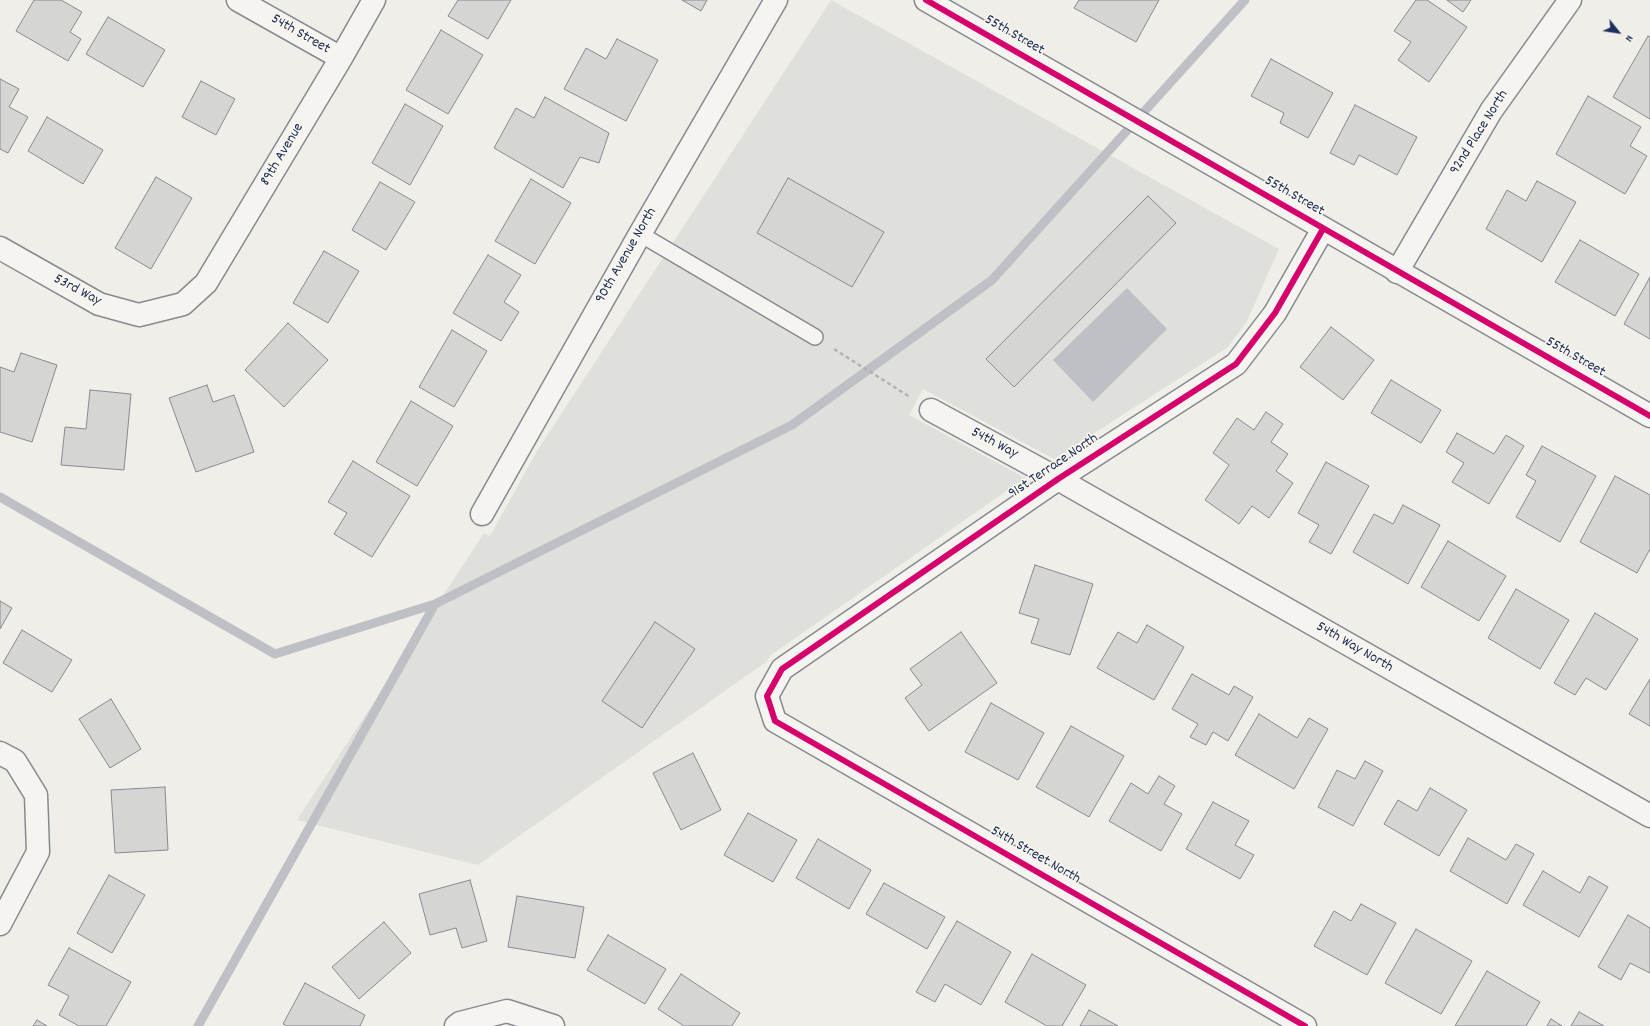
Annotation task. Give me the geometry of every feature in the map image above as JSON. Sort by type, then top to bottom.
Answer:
[{"type":"street","name":"54th Street","points":[[238,0],[341,58]]},
{"type":"street","name":"89th Avenue","points":[[183,304],[206,283],[341,58],[374,0]]},
{"type":"street","name":"90th Avenue North","points":[[482,514],[640,234],[776,0]]},
{"type":"street","name":"55th Street","points":[[926,0],[1650,416]]},
{"type":"street","name":"92nd Place North","points":[[1397,272],[1491,111],[1570,0]]},
{"type":"street","name":"91st Terrace North","points":[[767,696],[782,669],[1058,479],[1236,364],[1275,313],[1323,229]]},
{"type":"street","name":"53rd Way","points":[[0,248],[99,304],[139,315],[183,304]]},
{"type":"street","name":"54th Way","points":[[931,410],[1058,479]]},
{"type":"street","name":"54th Way North","points":[[1058,479],[1650,816]]},
{"type":"street","name":"54th Street North","points":[[767,696],[774,721],[1305,1026]]},
{"type":"street","points":[[0,753],[15,761],[36,795],[38,852],[0,924]]},
{"type":"street","points":[[458,1024],[507,1011],[553,1026]]},
{"type":"lane","points":[[640,234],[816,337]]},
{"type":"path","points":[[816,337],[931,410]]},
{"type":"shaded area","points":[[831,0],[1279,249],[1247,321],[1228,347],[1054,459],[923,389],[909,415],[1025,478],[771,655],[766,662],[478,865],[297,820],[484,533],[490,536],[537,451]]},
{"type":"shaded area","points":[[1127,288],[1167,329],[1093,402],[1053,360]]},
{"type":"building","points":[[34,0],[61,0],[82,12],[70,32],[81,39],[68,61],[16,31]]},
{"type":"building","points":[[458,0],[511,0],[488,39],[448,16]]},
{"type":"building","points":[[682,0],[707,0],[701,11]]},
{"type":"building","points":[[1079,0],[1159,0],[1136,42],[1074,8]]},
{"type":"building","points":[[1416,0],[1427,0],[1467,27],[1429,82],[1398,60],[1411,42],[1394,31]]},
{"type":"building","points":[[1447,0],[1471,0],[1463,12]]},
{"type":"building","points":[[108,17],[165,50],[143,87],[86,54]]},
{"type":"building","points":[[441,30],[483,55],[448,114],[406,90]]},
{"type":"building","points":[[1648,36],[1650,37],[1650,119],[1613,97]]},
{"type":"building","points":[[617,39],[658,60],[626,121],[564,89],[586,48],[606,59]]},
{"type":"building","points":[[1271,59],[1333,93],[1308,138],[1280,123],[1284,113],[1251,96]]},
{"type":"building","points":[[0,79],[19,89],[9,107],[28,117],[8,153],[0,149]]},
{"type":"building","points":[[201,81],[235,99],[216,135],[182,117]]},
{"type":"building","points":[[1588,96],[1641,127],[1630,146],[1647,156],[1625,194],[1556,154]]},
{"type":"building","points":[[545,97],[609,133],[599,163],[580,157],[563,188],[494,148],[516,108],[534,118]]},
{"type":"building","points":[[405,104],[443,126],[410,185],[372,163]]},
{"type":"building","points":[[1355,105],[1417,137],[1397,175],[1359,155],[1354,165],[1330,153]]},
{"type":"building","points":[[47,117],[103,150],[83,184],[28,151]]},
{"type":"building","points":[[156,177],[192,198],[151,269],[115,248]]},
{"type":"building","points":[[788,178],[884,232],[852,287],[757,233]]},
{"type":"building","points":[[531,179],[571,203],[535,264],[495,241]]},
{"type":"building","points":[[1537,181],[1576,202],[1542,262],[1486,229],[1507,190],[1526,201]]},
{"type":"building","points":[[380,182],[415,202],[386,250],[352,230]]},
{"type":"building","points":[[1148,196],[1176,223],[1014,387],[986,359]]},
{"type":"building","points":[[1580,240],[1639,274],[1615,316],[1555,282]]},
{"type":"building","points":[[324,251],[359,271],[328,323],[293,303]]},
{"type":"building","points":[[488,255],[521,275],[504,302],[519,312],[501,341],[453,313]]},
{"type":"building","points":[[1650,277],[1650,339],[1624,324]]},
{"type":"building","points":[[288,323],[328,360],[284,407],[245,370]]},
{"type":"building","points":[[1331,327],[1374,360],[1343,400],[1300,367]]},
{"type":"building","points":[[452,330],[487,351],[454,407],[419,387]]},
{"type":"building","points":[[21,353],[57,365],[32,442],[0,432],[0,367],[14,372]]},
{"type":"building","points":[[1391,380],[1441,410],[1421,443],[1371,413]]},
{"type":"building","points":[[207,385],[213,402],[234,395],[254,452],[196,472],[169,398]]},
{"type":"building","points":[[90,390],[131,394],[124,470],[61,465],[65,427],[86,429]]},
{"type":"building","points":[[411,401],[453,426],[417,486],[376,462]]},
{"type":"building","points":[[1266,412],[1283,424],[1271,442],[1288,454],[1276,471],[1293,483],[1269,518],[1252,506],[1239,524],[1205,500],[1229,465],[1213,453],[1237,418],[1254,430]]},
{"type":"building","points":[[1457,433],[1494,454],[1506,435],[1524,446],[1489,504],[1452,482],[1464,463],[1446,452]]},
{"type":"building","points":[[1542,446],[1596,476],[1560,542],[1516,517],[1536,481],[1526,475]]},
{"type":"building","points":[[353,461],[410,496],[372,557],[334,534],[347,513],[328,502]]},
{"type":"building","points":[[1326,462],[1369,486],[1331,554],[1309,542],[1319,525],[1298,513]]},
{"type":"building","points":[[1615,476],[1650,495],[1650,549],[1637,573],[1580,542]]},
{"type":"building","points":[[1403,505],[1440,525],[1408,584],[1353,552],[1374,514],[1393,524]]},
{"type":"building","points":[[1448,541],[1506,576],[1479,621],[1421,587]]},
{"type":"building","points":[[1035,565],[1093,584],[1070,655],[1031,643],[1039,619],[1019,613]]},
{"type":"building","points":[[1516,589],[1569,620],[1540,669],[1488,638]]},
{"type":"building","points":[[0,601],[12,608],[0,629]]},
{"type":"building","points":[[1595,613],[1638,639],[1606,690],[1586,678],[1575,695],[1554,683]]},
{"type":"building","points":[[655,622],[695,649],[642,728],[602,701]]},
{"type":"building","points":[[1147,625],[1184,647],[1154,700],[1097,668],[1118,632],[1137,643]]},
{"type":"building","points":[[22,630],[72,660],[52,692],[3,663]]},
{"type":"building","points":[[961,632],[997,683],[929,731],[905,698],[922,685],[910,669]]},
{"type":"building","points":[[1192,674],[1229,695],[1234,686],[1253,697],[1228,741],[1213,732],[1206,745],[1190,737],[1198,724],[1172,709]]},
{"type":"building","points":[[1650,679],[1650,726],[1629,714]]},
{"type":"building","points":[[111,699],[141,749],[110,768],[79,719]]},
{"type":"building","points":[[991,703],[1044,733],[1018,780],[965,752]]},
{"type":"building","points":[[1259,714],[1297,738],[1309,718],[1328,729],[1294,789],[1235,755]]},
{"type":"building","points":[[1071,726],[1124,756],[1089,817],[1036,787]]},
{"type":"building","points":[[693,753],[721,810],[681,830],[653,773]]},
{"type":"building","points":[[1365,761],[1383,771],[1353,826],[1318,807],[1337,770],[1355,779]]},
{"type":"building","points":[[1159,776],[1175,786],[1164,804],[1182,814],[1161,851],[1109,821],[1131,783],[1148,794]]},
{"type":"building","points":[[165,787],[168,850],[115,853],[111,790]]},
{"type":"building","points":[[1430,788],[1467,810],[1439,856],[1384,824],[1398,800],[1417,811]]},
{"type":"building","points":[[1213,802],[1249,821],[1235,845],[1254,855],[1240,879],[1186,849]]},
{"type":"building","points":[[748,813],[797,840],[773,882],[724,855]]},
{"type":"building","points":[[1468,838],[1506,860],[1516,844],[1534,854],[1507,904],[1450,871]]},
{"type":"building","points":[[818,839],[871,870],[849,909],[796,878]]},
{"type":"building","points":[[1543,871],[1580,893],[1589,876],[1608,887],[1579,937],[1523,905]]},
{"type":"building","points":[[109,875],[145,895],[112,953],[77,933]]},
{"type":"building","points":[[470,880],[487,941],[462,948],[456,928],[430,935],[419,894]]},
{"type":"building","points":[[884,883],[945,917],[927,949],[866,914]]},
{"type":"building","points":[[517,896],[584,907],[575,958],[508,947]]},
{"type":"building","points":[[1361,904],[1396,923],[1367,975],[1314,946],[1334,911],[1351,921]]},
{"type":"building","points":[[1628,915],[1650,928],[1650,973],[1630,963],[1621,980],[1598,967]]},
{"type":"building","points":[[957,921],[1011,952],[981,1005],[945,984],[935,1002],[916,992]]},
{"type":"building","points":[[384,922],[411,953],[359,999],[332,967]]},
{"type":"building","points":[[1416,929],[1472,961],[1441,1014],[1385,983]]},
{"type":"building","points":[[608,935],[666,969],[645,1004],[587,970]]},
{"type":"building","points":[[69,948],[131,982],[106,1026],[79,1026],[59,1015],[69,996],[48,985]]},
{"type":"building","points":[[1032,954],[1086,985],[1062,1026],[1047,1026],[1005,1002]]},
{"type":"building","points":[[1487,971],[1540,1002],[1526,1026],[1455,1026]]},
{"type":"building","points":[[681,974],[740,1013],[732,1026],[684,1026],[658,1009]]},
{"type":"building","points":[[305,983],[365,1015],[360,1026],[287,1026],[283,1024]]},
{"type":"building","points":[[1089,1010],[1118,1026],[1080,1026]]},
{"type":"building","points":[[1579,1012],[1604,1026],[1571,1026]]},
{"type":"building","points":[[1551,1019],[1562,1026],[1547,1026]]},
{"type":"building","points":[[37,1020],[47,1026],[33,1026]]},
{"type":"waterway","points":[[0,497],[275,654],[435,604],[792,425],[992,280],[1245,0]]},
{"type":"waterway","points":[[198,1026],[435,604]]},
{"type":"cycle path","points":[[926,0],[1650,416]]},
{"type":"cycle path","points":[[1305,1026],[775,721],[767,696],[782,669],[1058,479],[1236,364],[1275,313],[1323,229]]}]
